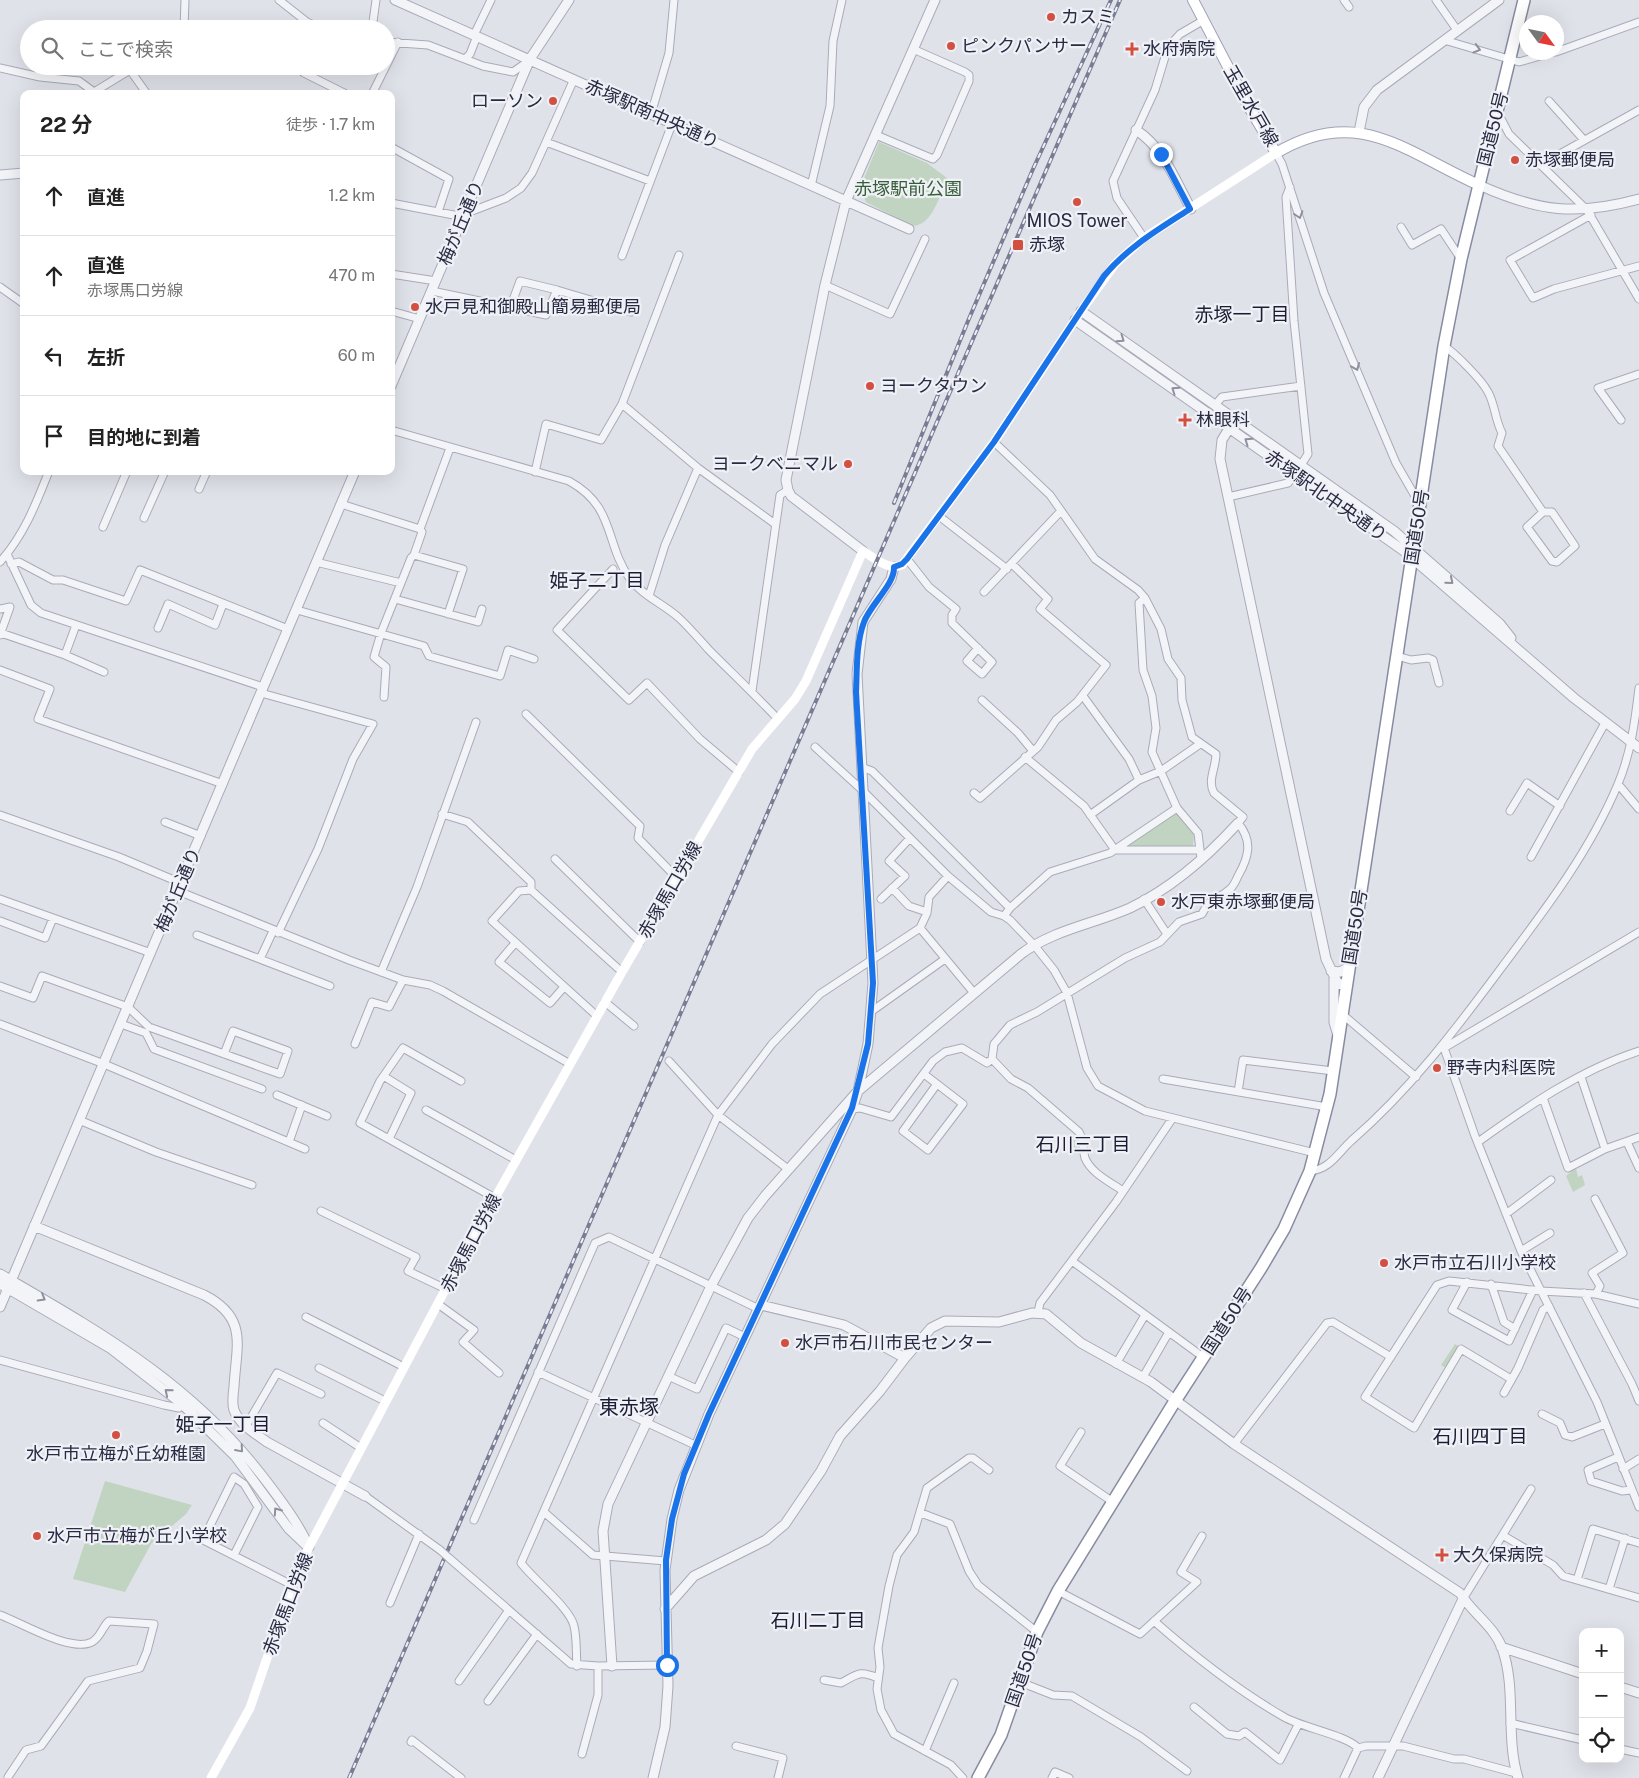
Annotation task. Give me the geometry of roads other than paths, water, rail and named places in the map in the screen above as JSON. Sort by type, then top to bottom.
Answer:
[{"type":"highway","name":"国道50号","points":[[978,1778],[1001,1735],[1037,1632],[1058,1591],[1175,1401],[1274,1246],[1310,1171],[1327,1107],[1333,1071],[1444,346],[1461,259],[1524,0]]},
{"type":"main road","name":"玉里水戸線","points":[[1194,0],[1249,107],[1276,153],[1291,144],[1323,133],[1359,132],[1390,141],[1479,186]]},
{"type":"main road","points":[[863,551],[894,567],[902,564],[994,442],[1108,271],[1144,238],[1276,153]]},
{"type":"main road","name":"赤塚馬口労線","points":[[210,1778],[250,1708],[292,1585],[309,1547],[404,1367],[495,1198],[597,1016],[739,772],[759,739],[795,699],[806,681],[863,551]]},
{"type":"street","points":[[184,0],[184,20]]},
{"type":"street","points":[[280,0],[305,20]]},
{"type":"street","points":[[373,20],[376,0]]},
{"type":"street","name":"赤塚駅南中央通り","points":[[395,0],[909,229]]},
{"type":"street","points":[[465,59],[470,54],[491,0]]},
{"type":"street","name":"梅が丘通り","points":[[395,377],[530,60],[570,0]]},
{"type":"street","points":[[651,114],[669,53],[674,0]]},
{"type":"street","points":[[811,186],[830,106],[833,42],[842,0]]},
{"type":"street","points":[[863,551],[797,500],[788,490],[786,480],[825,285],[846,202],[935,0]]},
{"type":"street","points":[[1344,0],[1349,6]]},
{"type":"street","points":[[1436,0],[1457,30]]},
{"type":"street","points":[[1359,132],[1364,107],[1377,90],[1499,0]]},
{"type":"street","points":[[1144,238],[1113,190],[1115,175],[1155,90],[1168,47],[1176,37],[1204,20]]},
{"type":"street","points":[[1564,49],[1639,22]]},
{"type":"street","points":[[1444,40],[1519,62],[1526,60]]},
{"type":"street","points":[[395,48],[398,42],[428,45],[482,66],[513,72],[530,60]]},
{"type":"street","points":[[876,135],[933,159],[969,81],[970,75],[965,72],[913,49]]},
{"type":"street","points":[[0,68],[20,73]]},
{"type":"street","points":[[28,75],[40,78],[79,81],[91,90]]},
{"type":"street","points":[[97,90],[121,75]]},
{"type":"street","points":[[136,75],[145,90]]},
{"type":"street","points":[[308,75],[338,90]]},
{"type":"street","points":[[374,90],[382,75]]},
{"type":"street","points":[[395,204],[459,216],[506,198],[521,188],[532,173],[574,79]]},
{"type":"street","points":[[1549,101],[1584,140]]},
{"type":"street","points":[[1497,110],[1509,134],[1589,212],[1639,299]]},
{"type":"street","points":[[1540,165],[1639,110]]},
{"type":"street","points":[[622,256],[672,124]]},
{"type":"street","points":[[1136,130],[1153,143],[1161,154],[1190,209]]},
{"type":"street","points":[[546,142],[650,181]]},
{"type":"street","points":[[395,149],[449,179],[438,212]]},
{"type":"street","points":[[1276,153],[1290,187],[1324,293],[1396,463],[1415,496],[1422,497]]},
{"type":"street","points":[[0,175],[20,173]]},
{"type":"street","points":[[1479,186],[1539,207],[1589,212]]},
{"type":"street","points":[[1290,187],[1286,197],[1308,454],[1301,465]]},
{"type":"street","points":[[1639,199],[1589,212],[1510,260],[1533,298],[1554,289],[1639,266]]},
{"type":"street","points":[[1401,227],[1412,245],[1441,229],[1461,259]]},
{"type":"street","points":[[825,285],[890,314],[925,239]]},
{"type":"street","points":[[535,472],[546,424],[601,440],[622,404],[680,255]]},
{"type":"street","points":[[395,275],[436,281]]},
{"type":"street","points":[[510,308],[520,281],[631,312]]},
{"type":"street","points":[[0,287],[20,301]]},
{"type":"street","points":[[432,291],[546,315],[557,290]]},
{"type":"street","name":"赤塚駅北中央通り","points":[[1081,311],[1394,531],[1413,553]]},
{"type":"street","points":[[395,312],[420,319]]},
{"type":"street","name":"赤塚駅北中央通り","points":[[1075,320],[1319,492],[1413,553],[1500,624],[1514,644],[1535,665],[1605,723],[1639,748]]},
{"type":"street","points":[[1444,346],[1453,352],[1488,392],[1496,422],[1502,433],[1498,446],[1543,512]]},
{"type":"street","points":[[1621,420],[1598,388],[1639,374]]},
{"type":"street","points":[[1215,405],[1222,397],[1301,386]]},
{"type":"street","points":[[622,404],[698,468],[775,524]]},
{"type":"street","points":[[1235,419],[1222,440],[1220,451],[1228,497],[1332,975],[1334,1022],[1338,1036]]},
{"type":"street","points":[[395,431],[569,481],[593,498],[605,517],[623,568],[638,587],[677,616],[777,718]]},
{"type":"street","points":[[612,1666],[603,1531],[608,1504],[712,1286],[748,1218],[788,1169],[858,1091],[974,993],[1034,945],[1131,907],[1178,878],[1199,854],[1243,817],[1214,793],[1211,788],[1210,780],[1216,765],[1216,754],[1192,737],[1182,700],[1181,678],[1168,659],[1161,629],[1145,598],[1138,590],[1095,559],[1050,496],[994,442]]},
{"type":"street","points":[[384,697],[386,667],[374,657],[381,633],[411,558],[414,555],[422,532],[420,529],[450,448]]},
{"type":"street","points":[[649,596],[665,545],[698,468]]},
{"type":"street","points":[[1228,497],[1288,483],[1295,474]]},
{"type":"street","points":[[0,562],[32,516],[48,475]]},
{"type":"street","points":[[102,527],[125,475]]},
{"type":"street","points":[[144,518],[163,475]]},
{"type":"street","points":[[199,489],[204,475]]},
{"type":"street","name":"梅が丘通り","points":[[0,1307],[6,1284],[34,1226],[104,1064],[353,475]]},
{"type":"street","points":[[1319,492],[1326,483]]},
{"type":"street","points":[[752,691],[780,495],[788,490]]},
{"type":"street","points":[[341,504],[420,529]]},
{"type":"street","points":[[984,592],[1061,511]]},
{"type":"street","points":[[1543,512],[1552,512],[1575,546],[1557,562],[1552,561],[1528,527],[1543,512]]},
{"type":"street","points":[[938,516],[1009,566],[1048,599],[1040,609],[1106,665],[1083,696],[1056,720],[1033,751],[980,798],[974,793]]},
{"type":"street","points":[[7,554],[36,609],[76,625],[262,690],[373,724],[353,759],[318,850],[260,959]]},
{"type":"street","points":[[414,555],[463,569],[448,614]]},
{"type":"street","points":[[907,559],[929,587],[956,609],[952,615],[952,623],[978,648]]},
{"type":"street","points":[[12,564],[19,562],[52,580],[63,580],[126,601],[140,570],[288,629]]},
{"type":"street","points":[[316,562],[402,583]]},
{"type":"street","points":[[653,1778],[665,1727],[667,1665],[666,1560],[679,1490],[695,1445],[852,1108],[858,1091],[868,1044],[872,1011],[872,958],[856,692],[862,631],[867,615],[891,579],[894,567]]},
{"type":"street","points":[[613,569],[557,630],[629,700],[647,683],[700,739],[739,772]]},
{"type":"street","points":[[1145,598],[1139,603],[1143,670],[1152,696],[1156,728],[1152,752],[1177,808],[1198,833],[1199,854]]},
{"type":"street","points":[[395,600],[478,622],[482,609]]},
{"type":"street","points":[[158,628],[168,604],[215,625],[223,604]]},
{"type":"street","points":[[0,609],[10,607],[0,634],[65,655],[104,672]]},
{"type":"street","points":[[297,610],[424,646],[429,656],[500,676],[508,650],[534,659]]},
{"type":"street","points":[[65,655],[76,625]]},
{"type":"street","points":[[1397,656],[1411,660],[1428,658],[1433,660],[1438,683]]},
{"type":"street","points":[[0,670],[50,689],[38,719],[223,784]]},
{"type":"street","points":[[1310,1171],[1321,1170],[1330,1163],[1337,1154],[1390,1106],[1442,1047],[1550,904],[1592,834],[1618,784],[1631,742],[1639,688]]},
{"type":"street","points":[[1083,696],[1129,758],[1140,780]]},
{"type":"street","points":[[982,700],[1018,733],[1033,751]]},
{"type":"street","points":[[526,714],[640,826],[638,838],[677,878]]},
{"type":"street","points":[[381,972],[417,887],[476,722]]},
{"type":"street","points":[[1532,857],[1605,723]]},
{"type":"street","points":[[1090,815],[1140,780],[1161,771],[1200,744]]},
{"type":"street","points":[[815,747],[862,790],[948,876],[991,912],[1004,916],[1034,945],[1054,970],[1067,993],[1087,1068],[1098,1086],[1145,1111],[1315,1153]]},
{"type":"street","points":[[1025,757],[1084,806],[1115,850]]},
{"type":"street","points":[[860,767],[872,771],[1010,908]]},
{"type":"street","points":[[1510,811],[1527,783],[1560,806]]},
{"type":"street","points":[[1618,784],[1639,809]]},
{"type":"street","points":[[1004,916],[1010,908],[1050,872],[1115,850],[1177,808]]},
{"type":"street","points":[[0,814],[119,857],[275,932],[403,980],[430,985],[570,1064]]},
{"type":"street","points":[[442,814],[468,822],[531,882],[531,890]]},
{"type":"street","points":[[164,822],[201,836]]},
{"type":"street","points":[[852,1108],[860,1108],[891,1116],[924,1074],[928,1065],[938,1057],[954,1050],[962,1048],[987,1063],[992,1059],[994,1044],[1010,1025],[1125,958],[1160,942],[1179,922],[1202,914],[1209,900],[1231,888],[1248,853],[1249,840],[1238,823]]},
{"type":"street","points":[[881,899],[905,876],[888,861],[910,838]]},
{"type":"street","points":[[1115,850],[1199,854]]},
{"type":"street","points":[[555,859],[640,942]]},
{"type":"street","points":[[576,1666],[575,1626],[569,1612],[536,1582],[521,1563],[718,1115],[772,1044],[820,994],[920,928],[927,912],[929,897],[948,876]]},
{"type":"street","points":[[892,888],[909,906],[927,912]]},
{"type":"street","points":[[597,1016],[492,921],[519,891],[531,890],[622,972]]},
{"type":"street","points":[[0,899],[151,953]]},
{"type":"street","points":[[1144,899],[1167,934]]},
{"type":"street","points":[[0,921],[45,938],[53,918]]},
{"type":"street","points":[[920,928],[974,993]]},
{"type":"street","points":[[1442,1047],[1639,932]]},
{"type":"street","points":[[197,935],[330,986]]},
{"type":"street","points":[[515,943],[499,962],[550,1003],[564,987]]},
{"type":"street","points":[[872,1011],[946,958]]},
{"type":"street","points":[[1332,975],[1349,968]]},
{"type":"street","points":[[1332,975],[1339,984],[1346,987]]},
{"type":"street","points":[[0,986],[33,998],[42,976],[128,1007],[149,1027],[224,1054],[280,1074],[288,1051],[232,1031],[224,1054]]},
{"type":"street","points":[[355,1044],[372,1002],[388,1008],[403,980]]},
{"type":"street","points":[[605,1002],[634,1026]]},
{"type":"street","points":[[1342,1014],[1416,1077]]},
{"type":"street","points":[[0,1024],[104,1064],[305,1149]]},
{"type":"street","points":[[121,1024],[146,1033],[154,1049],[262,1089]]},
{"type":"street","points":[[1442,1047],[1521,1251],[1597,1402],[1639,1507]]},
{"type":"street","points":[[461,1081],[403,1048],[380,1081],[360,1123],[495,1198]]},
{"type":"street","points":[[1478,1142],[1543,1098],[1607,1061],[1639,1051]]},
{"type":"street","points":[[992,1059],[1011,1078],[1028,1088],[1079,1132],[1084,1142],[1084,1155],[1089,1167],[1123,1191]]},
{"type":"street","points":[[1238,1092],[1243,1060],[1333,1071]]},
{"type":"street","points":[[669,1061],[718,1115],[788,1169]]},
{"type":"street","points":[[924,1074],[937,1084],[963,1104],[928,1150],[903,1131],[937,1084]]},
{"type":"street","points":[[384,1077],[411,1093],[389,1139]]},
{"type":"street","points":[[1581,1077],[1604,1149]]},
{"type":"street","points":[[1163,1079],[1327,1107]]},
{"type":"street","points":[[277,1095],[327,1116]]},
{"type":"street","points":[[1543,1098],[1568,1168],[1604,1149],[1639,1137]]},
{"type":"street","points":[[289,1142],[302,1105]]},
{"type":"street","points":[[426,1110],[516,1160]]},
{"type":"street","points":[[1038,1312],[1040,1303],[1123,1191],[1172,1119]]},
{"type":"street","points":[[79,1120],[156,1152],[252,1185]]},
{"type":"street","points":[[1627,1142],[1639,1168]]},
{"type":"street","points":[[1506,1214],[1551,1180]]},
{"type":"street","points":[[1595,1199],[1623,1252],[1592,1273],[1600,1286],[1596,1294]]},
{"type":"street","points":[[321,1211],[416,1257],[408,1271],[446,1289]]},
{"type":"street","points":[[34,1226],[204,1295],[220,1304],[230,1315],[237,1328],[238,1346],[233,1405],[234,1411],[246,1426],[267,1442],[365,1496],[420,1534],[566,1661],[576,1666],[667,1665]]},
{"type":"street","points":[[1521,1251],[1550,1233]]},
{"type":"street","points":[[474,1520],[595,1243],[609,1237],[655,1260],[760,1307],[844,1325],[905,1358]]},
{"type":"street","points":[[1072,1261],[1203,1357]]},
{"type":"street","points":[[0,1274],[6,1284],[115,1341],[163,1376],[185,1400],[224,1431],[252,1462],[297,1524],[309,1547]]},
{"type":"street","points":[[1511,1379],[1461,1349],[1414,1428],[1364,1397],[1437,1285],[1449,1281],[1491,1284],[1541,1291],[1596,1294],[1639,1304]]},
{"type":"street","points":[[1467,1282],[1452,1310],[1509,1341],[1532,1290]]},
{"type":"street","points":[[1491,1284],[1504,1322],[1515,1329]]},
{"type":"street","points":[[1584,1293],[1639,1401]]},
{"type":"street","points":[[438,1304],[474,1330],[463,1342],[499,1373]]},
{"type":"street","points":[[1504,1393],[1543,1310],[1549,1306]]},
{"type":"street","points":[[665,1610],[694,1576],[766,1540],[785,1524],[821,1471],[840,1436],[937,1323],[945,1321],[999,1322],[1038,1312],[1052,1318],[1081,1343],[1116,1364],[1143,1377],[1234,1444],[1460,1593],[1488,1626],[1501,1647],[1507,1674],[1512,1775],[1464,1759],[1454,1759],[1393,1746],[1358,1748],[1354,1744],[1337,1737],[1298,1725],[1248,1695],[1196,1657],[1154,1621]]},
{"type":"street","points":[[1116,1364],[1145,1315]]},
{"type":"street","points":[[306,1317],[404,1367]]},
{"type":"street","points":[[1234,1444],[1326,1323],[1333,1322],[1391,1357]]},
{"type":"street","points":[[668,1376],[697,1389],[726,1328],[745,1337]]},
{"type":"street","points":[[1143,1377],[1169,1332]]},
{"type":"street","points":[[0,1360],[156,1404],[179,1408],[185,1400]]},
{"type":"street","points":[[319,1368],[386,1401]]},
{"type":"street","points":[[538,1372],[695,1445]]},
{"type":"street","points":[[246,1426],[277,1373],[321,1394]]},
{"type":"street","points":[[1542,1414],[1560,1423],[1565,1435],[1572,1437],[1605,1424]]},
{"type":"street","points":[[323,1423],[361,1448]]},
{"type":"street","points":[[1081,1432],[1060,1466],[1113,1502]]},
{"type":"street","points":[[1618,1457],[1588,1470],[1591,1482],[1622,1492],[1631,1490]]},
{"type":"street","points":[[963,1778],[951,1764],[894,1734],[878,1701],[880,1667],[878,1648],[896,1555],[910,1540],[921,1513],[927,1488],[970,1458],[974,1458],[989,1470]]},
{"type":"street","points":[[1623,1469],[1639,1458]]},
{"type":"street","points":[[234,1555],[258,1506],[244,1484],[234,1477],[203,1540],[292,1585]]},
{"type":"street","points":[[1378,1778],[1464,1599],[1531,1489]]},
{"type":"street","points":[[544,1512],[588,1552],[604,1558],[666,1560]]},
{"type":"street","points":[[921,1513],[950,1524],[969,1571],[978,1585],[1037,1632]]},
{"type":"street","points":[[1577,1580],[1593,1528],[1639,1542]]},
{"type":"street","points":[[390,1603],[420,1534]]},
{"type":"street","points":[[1058,1591],[1135,1633],[1142,1632],[1197,1582],[1181,1572],[1202,1536]]},
{"type":"street","points":[[1504,1536],[1553,1565],[1564,1576],[1639,1598]]},
{"type":"street","points":[[1609,1589],[1625,1538]]},
{"type":"street","points":[[459,1681],[509,1610]]},
{"type":"street","points":[[0,1615],[58,1641],[72,1644],[88,1644],[95,1640],[109,1621],[154,1624],[148,1651],[140,1668],[88,1682],[82,1686],[41,1746],[26,1750],[8,1777]]},
{"type":"street","points":[[488,1701],[537,1634]]},
{"type":"street","points":[[1501,1647],[1580,1673]]},
{"type":"street","points":[[582,1754],[598,1695],[598,1666]]},
{"type":"street","points":[[824,1680],[841,1683],[856,1674],[864,1672],[878,1678]]},
{"type":"street","points":[[1020,1682],[1053,1695],[1072,1696],[1141,1737],[1187,1771]]},
{"type":"street","points":[[925,1751],[954,1683]]},
{"type":"street","points":[[1624,1688],[1639,1693]]},
{"type":"street","points":[[1194,1707],[1227,1734],[1234,1737],[1245,1732],[1280,1760],[1298,1725]]},
{"type":"street","points":[[1510,1723],[1579,1739]]},
{"type":"street","points":[[410,1742],[412,1740],[461,1778]]},
{"type":"street","points":[[736,1746],[783,1758],[778,1778]]},
{"type":"street","points":[[1344,1778],[1358,1748]]},
{"type":"street","points":[[1624,1750],[1639,1753]]},
{"type":"street","points":[[1052,1778],[1055,1772],[1069,1778]]},
{"type":"railway","points":[[894,503],[968,321],[1033,169],[1111,0]]},
{"type":"railway","points":[[349,1778],[1120,0]]},
{"type":"place","name":"カスミ","points":[[1051,17]]},
{"type":"place","name":"ピンクパンサー","points":[[951,46]]},
{"type":"place","name":"水府病院","points":[[1132,49]]},
{"type":"place","name":"ローソン","points":[[553,101]]},
{"type":"place","name":"赤塚郵便局","points":[[1515,160]]},
{"type":"place","name":"MIOS Tower","points":[[1077,202]]},
{"type":"place","name":"赤塚","points":[[1018,245]]},
{"type":"place","name":"水戸見和御殿山簡易郵便局","points":[[415,307]]},
{"type":"place","name":"ヨークタウン","points":[[870,386]]},
{"type":"place","name":"林眼科","points":[[1185,420]]},
{"type":"place","name":"ヨークベニマル","points":[[848,464]]},
{"type":"place","name":"水戸東赤塚郵便局","points":[[1161,902]]},
{"type":"place","name":"野寺内科医院","points":[[1437,1068]]},
{"type":"place","name":"水戸市立石川小学校","points":[[1384,1263]]},
{"type":"place","name":"水戸市石川市民センター","points":[[785,1343]]},
{"type":"place","name":"水戸市立梅が丘幼稚園","points":[[116,1435]]},
{"type":"place","name":"水戸市立梅が丘小学校","points":[[37,1536]]},
{"type":"place","name":"大久保病院","points":[[1442,1555]]},
{"type":"district","name":"赤塚一丁目","points":[[1242,314]]},
{"type":"district","name":"姫子二丁目","points":[[597,580]]},
{"type":"district","name":"石川三丁目","points":[[1083,1144]]},
{"type":"district","name":"東赤塚","points":[[629,1407]]},
{"type":"district","name":"姫子一丁目","points":[[223,1424]]},
{"type":"district","name":"石川四丁目","points":[[1480,1436]]},
{"type":"district","name":"石川二丁目","points":[[818,1620]]},
{"type":"park label","name":"赤塚駅前公園","points":[[908,189]]}]
